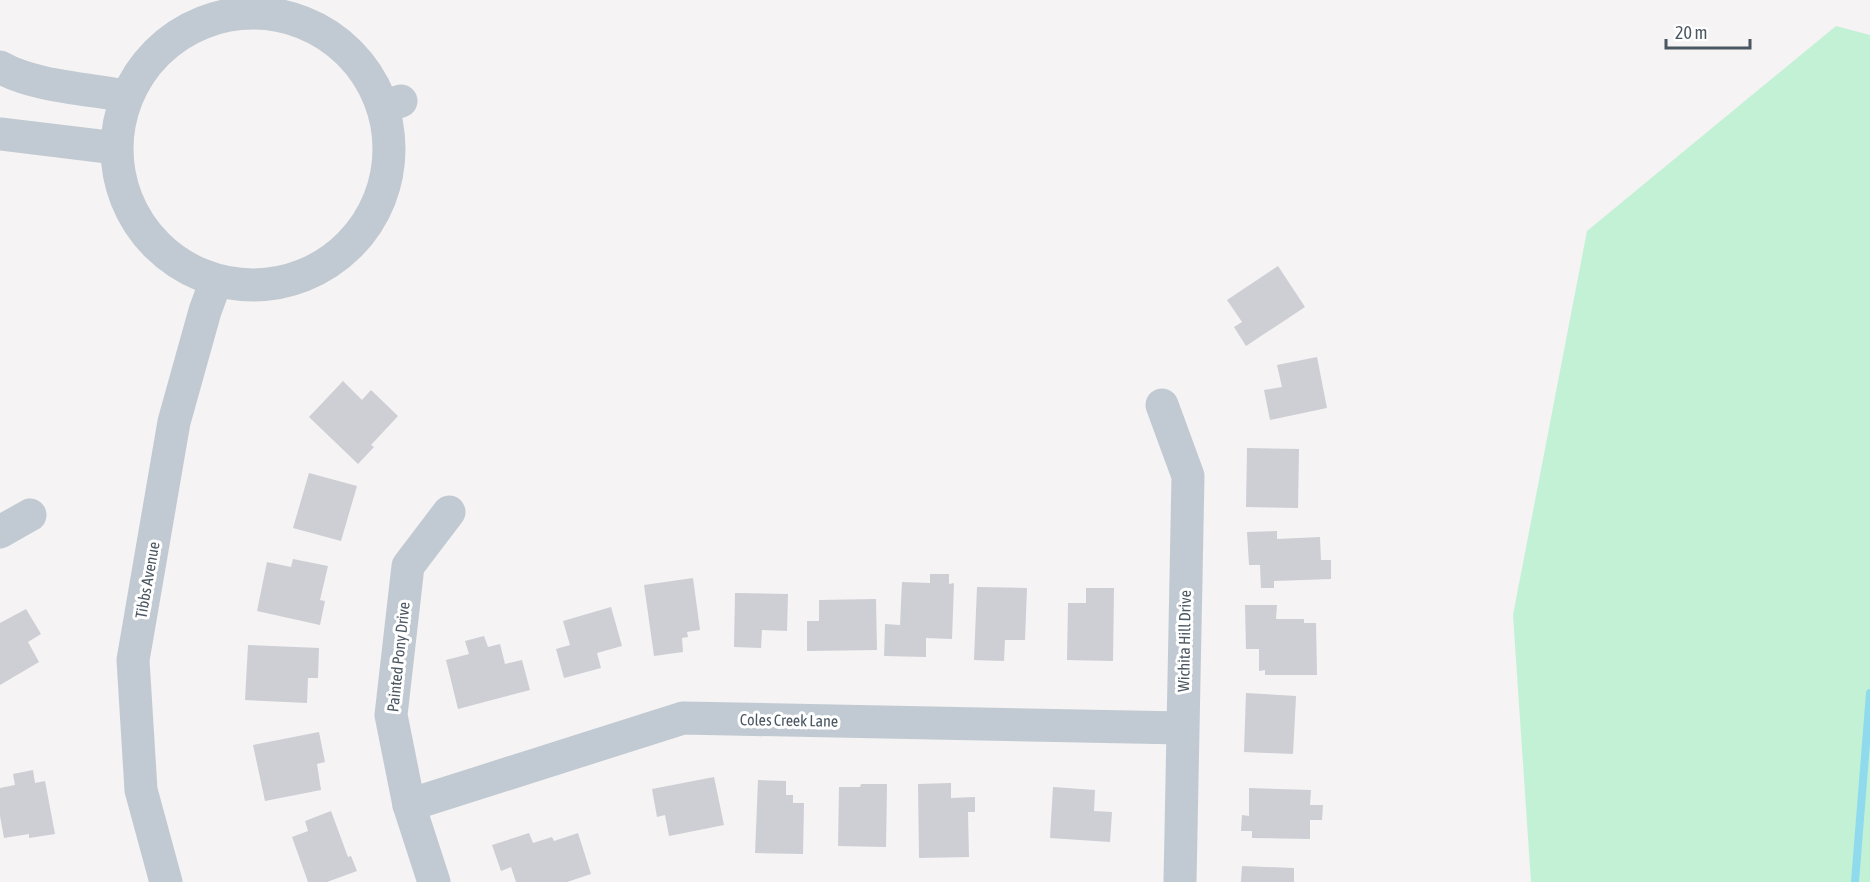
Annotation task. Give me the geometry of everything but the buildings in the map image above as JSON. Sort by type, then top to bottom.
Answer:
[{"type":"street","points":[[310,11],[360,64],[392,104],[387,178],[374,211],[354,241],[326,264],[292,280],[254,286],[216,281],[175,262],[143,231],[122,192],[116,147],[118,121],[126,96],[149,59],[182,32],[221,15],[310,11]]},
{"type":"street","points":[[0,67],[8,72],[54,84],[126,96]]},
{"type":"street","points":[[0,134],[116,147]]},
{"type":"street","name":"Tibbs Avenue","points":[[166,882],[141,790],[133,660],[174,422],[205,311],[216,281]]},
{"type":"street","name":"Wichita Hill Drive","points":[[1162,405],[1188,476],[1180,882]]},
{"type":"street","name":"Painted Pony Drive","points":[[434,882],[409,805],[391,715],[408,566],[449,513]]},
{"type":"street","points":[[0,532],[30,515]]},
{"type":"street","name":"Coles Creek Lane","points":[[409,805],[683,718],[1182,728]]},
{"type":"green space","points":[[1836,26],[1870,35],[1870,882],[1531,882],[1513,615],[1587,231]]},
{"type":"waterway","points":[[1855,882],[1870,693]]}]
